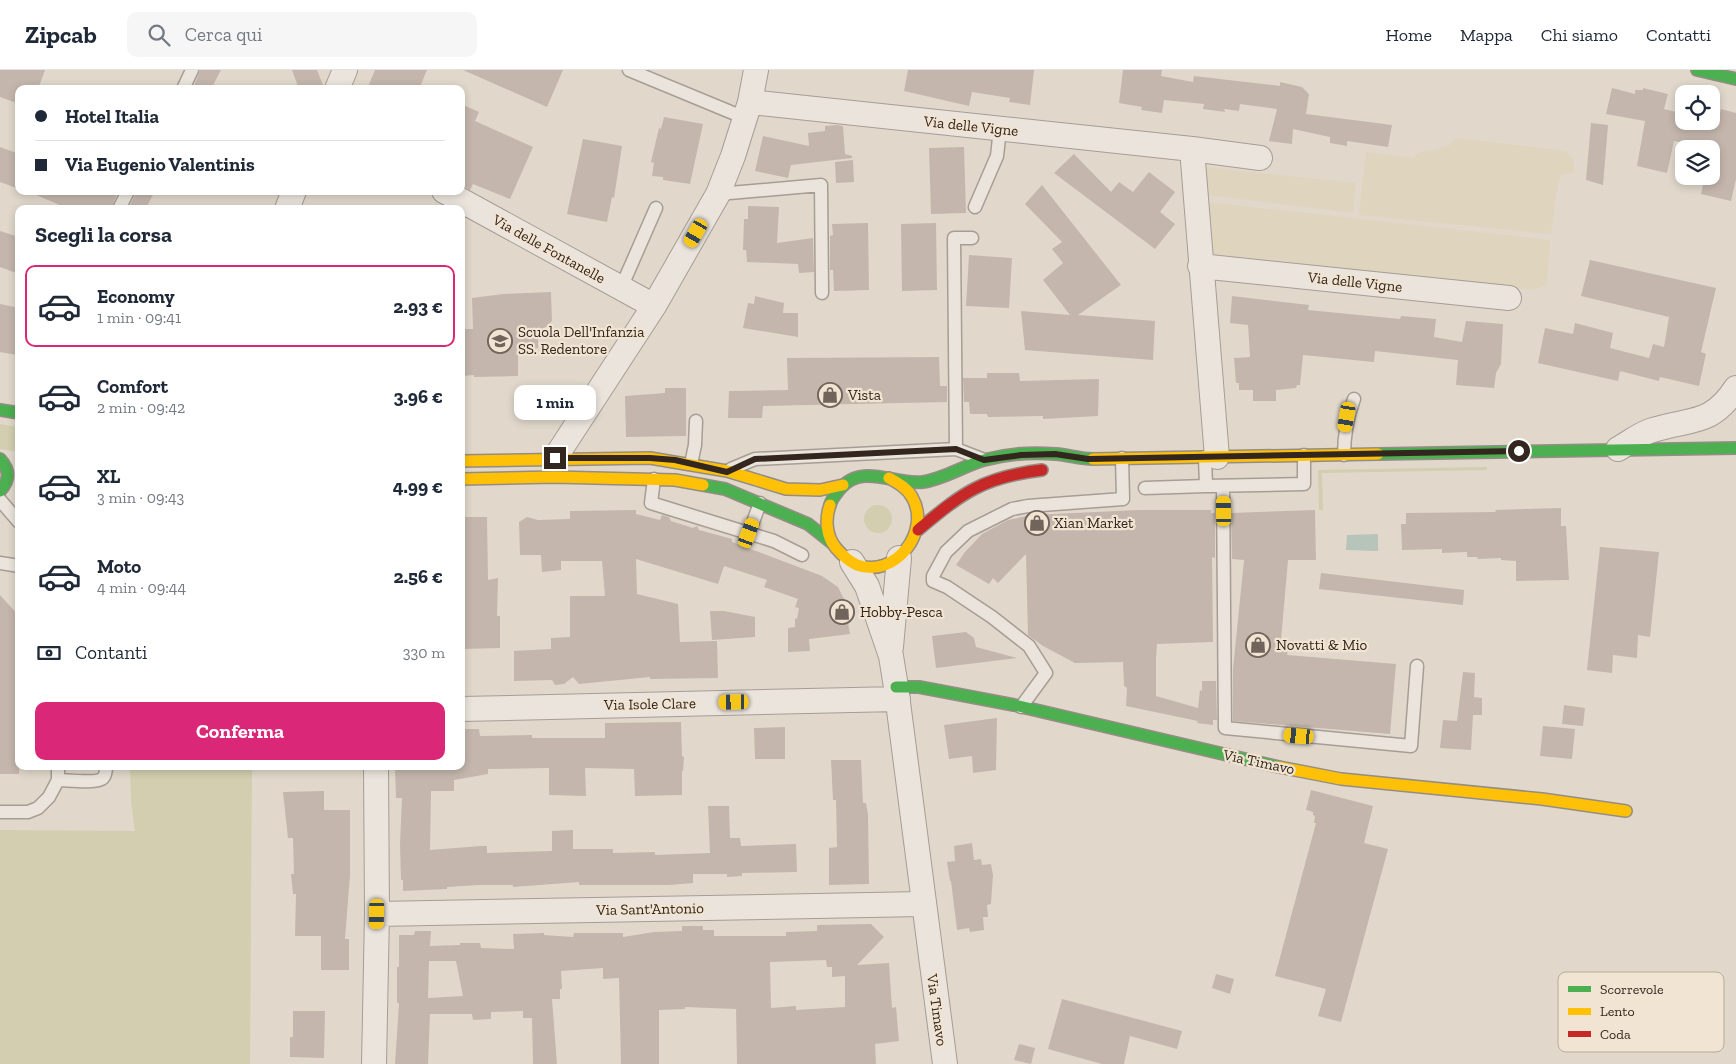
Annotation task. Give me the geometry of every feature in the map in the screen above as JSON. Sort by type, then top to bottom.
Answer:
[{"type":"main road","points":[[1697,70],[1736,79]]},
{"type":"main road","points":[[0,410],[15,412]]},
{"type":"main road","points":[[465,461],[650,458],[727,472],[786,489],[820,490],[843,485],[865,475],[922,482],[984,460],[1021,455],[1055,454],[1088,459],[1736,448]]},
{"type":"main road","points":[[918,530],[952,502],[993,480],[1088,459]]},
{"type":"main road","points":[[2,462],[15,467]]},
{"type":"main road","points":[[2,462],[8,470],[8,478],[3,488]]},
{"type":"main road","name":"Via Timavo","points":[[465,479],[554,477],[654,479],[675,480],[725,489],[808,524],[852,562]]},
{"type":"main road","points":[[852,562],[868,566],[884,565],[899,558],[911,546],[918,530],[918,514],[913,499],[903,486],[889,478]]},
{"type":"main road","points":[[3,488],[15,484]]},
{"type":"main road","points":[[832,543],[826,518],[829,506],[843,485]]},
{"type":"main road","name":"Via Timavo","points":[[897,693],[919,687],[1021,707],[1259,762],[1342,779],[1542,799],[1626,811]]},
{"type":"street","points":[[339,85],[345,70]]},
{"type":"street","points":[[555,458],[654,306],[718,194],[733,156],[747,110],[756,70]]},
{"type":"street","name":"Via delle Vigne","points":[[747,110],[1000,130],[1192,149],[1260,158]]},
{"type":"street","points":[[1192,149],[1211,456]]},
{"type":"street","name":"Via delle Fontanelle","points":[[451,195],[654,306]]},
{"type":"street","name":"Via delle Vigne","points":[[1200,266],[1509,298]]},
{"type":"street","points":[[1618,449],[1651,430],[1696,421],[1714,413],[1727,402],[1736,388]]},
{"type":"street","name":"Via Timavo","points":[[891,656],[899,558]]},
{"type":"street","name":"Via Timavo","points":[[852,562],[867,586],[891,656],[945,1064]]},
{"type":"street","name":"Via Isole Clare","points":[[465,709],[897,693]]},
{"type":"street","points":[[374,1064],[377,914],[376,770]]},
{"type":"street","name":"Via Sant'Antonio","points":[[377,914],[923,904]]},
{"type":"lane","points":[[184,85],[192,70]]},
{"type":"lane","points":[[629,70],[747,110]]},
{"type":"lane","points":[[975,207],[997,156],[1000,130]]},
{"type":"lane","points":[[718,194],[821,185],[822,292]]},
{"type":"lane","points":[[621,288],[656,208]]},
{"type":"lane","points":[[956,449],[954,238],[972,238]]},
{"type":"lane","points":[[1344,455],[1344,434],[1347,417],[1354,399]]},
{"type":"lane","points":[[690,464],[695,445],[696,421]]},
{"type":"lane","points":[[727,472],[755,459],[866,453],[956,449],[984,460]]},
{"type":"lane","points":[[1145,488],[1304,484],[1304,455]]},
{"type":"lane","points":[[1206,486],[1211,456]]},
{"type":"lane","points":[[1021,707],[1046,673],[1029,646],[992,617],[947,587],[933,581],[933,576],[946,552],[968,531],[1012,509],[1028,506],[1123,499],[1122,458]]},
{"type":"lane","points":[[654,479],[650,503],[774,541],[802,555]]},
{"type":"lane","points":[[1224,486],[1224,728],[1411,746],[1417,666]]},
{"type":"lane","points":[[0,500],[15,517]]},
{"type":"lane","points":[[749,533],[760,503]]},
{"type":"lane","points":[[0,563],[15,565]]},
{"type":"lane","points":[[0,812],[28,812],[38,808],[48,797],[58,780],[58,770]]},
{"type":"lane","points":[[58,780],[98,781],[104,778],[106,770]]},
{"type":"shaded area","points":[[1457,138],[1566,151],[1573,159],[1574,172],[1561,175],[1558,183],[1551,234],[1359,215],[1366,152],[1413,158],[1420,152],[1448,146]]},
{"type":"shaded area","points":[[1204,167],[1356,183],[1353,213],[1208,195]]},
{"type":"shaded area","points":[[1207,202],[1550,240],[1547,284],[1534,290],[1213,256]]},
{"type":"shaded area","points":[[0,424],[15,426],[15,451],[0,449]]},
{"type":"shaded area","points":[[1487,467],[1487,470],[1322,473],[1323,510],[1319,510],[1318,470]]},
{"type":"shaded area","points":[[878,505],[888,509],[892,519],[888,529],[878,533],[868,529],[864,519],[868,509]]},
{"type":"shaded area","points":[[1378,534],[1378,551],[1346,550],[1347,535]]},
{"type":"shaded area","points":[[130,770],[252,770],[250,1064],[0,1064],[0,830],[135,831],[131,801]]},
{"type":"building","points":[[0,70],[45,70],[39,85],[15,85],[15,103],[0,97]]},
{"type":"building","points":[[200,70],[221,70],[213,85],[194,85]]},
{"type":"building","points":[[292,70],[317,70],[323,85],[298,85]]},
{"type":"building","points":[[375,70],[427,70],[421,85],[369,85]]},
{"type":"building","points":[[463,70],[563,70],[547,107]]},
{"type":"building","points":[[908,70],[1034,70],[1030,105],[1009,102],[1010,98],[972,92],[969,106],[904,91]]},
{"type":"building","points":[[1123,70],[1162,70],[1161,76],[1193,82],[1194,76],[1280,86],[1280,82],[1302,87],[1309,94],[1306,114],[1392,125],[1388,147],[1347,141],[1347,146],[1330,143],[1330,137],[1293,129],[1292,144],[1269,141],[1277,109],[1240,104],[1239,111],[1224,109],[1225,112],[1203,109],[1204,104],[1164,100],[1162,113],[1141,110],[1142,107],[1119,103]]},
{"type":"building","points":[[1612,88],[1635,94],[1635,90],[1643,90],[1643,88],[1668,94],[1664,109],[1675,112],[1675,130],[1720,130],[1721,109],[1736,113],[1736,179],[1731,201],[1701,194],[1703,185],[1720,185],[1720,140],[1675,140],[1667,173],[1637,166],[1645,121],[1606,114]]},
{"type":"building","points":[[465,106],[479,112],[475,121],[533,147],[510,199],[473,184],[470,190],[465,187]]},
{"type":"building","points":[[664,117],[703,124],[690,184],[663,180],[663,177],[652,176],[654,163],[651,162],[659,128],[661,129]]},
{"type":"building","points":[[1591,123],[1608,125],[1603,185],[1586,180]]},
{"type":"building","points":[[825,126],[843,126],[845,154],[852,156],[852,158],[791,165],[788,178],[755,171],[763,136],[809,146],[808,133],[825,131]]},
{"type":"building","points":[[583,139],[622,146],[614,198],[612,197],[607,222],[567,214]]},
{"type":"building","points":[[0,147],[15,153],[15,188],[0,182]]},
{"type":"building","points":[[964,147],[966,213],[931,214],[929,148]]},
{"type":"building","points":[[1074,154],[1111,192],[1119,182],[1133,192],[1149,172],[1175,192],[1160,212],[1175,224],[1155,249],[1054,173]]},
{"type":"building","points":[[853,160],[854,182],[836,183],[835,162]]},
{"type":"building","points":[[1042,185],[1121,285],[1078,315],[1155,321],[1153,360],[1025,350],[1021,311],[1070,315],[1043,280],[1063,263],[1052,249],[1062,242],[1025,204]]},
{"type":"building","points":[[36,195],[117,195],[113,205],[60,205]]},
{"type":"building","points":[[135,195],[153,195],[148,205],[130,205]]},
{"type":"building","points":[[748,206],[779,207],[777,243],[813,238],[814,272],[799,273],[798,264],[747,262],[746,250],[743,250],[744,219],[748,219]]},
{"type":"building","points":[[868,223],[869,290],[834,291],[833,270],[830,270],[832,224]]},
{"type":"building","points":[[936,223],[937,290],[902,291],[901,224]]},
{"type":"building","points":[[0,231],[15,236],[15,273],[0,267]]},
{"type":"building","points":[[969,255],[1012,258],[1009,308],[966,306]]},
{"type":"building","points":[[1590,260],[1716,288],[1701,352],[1706,354],[1699,386],[1660,377],[1659,381],[1620,371],[1618,381],[1538,363],[1545,328],[1573,334],[1575,323],[1613,333],[1610,348],[1649,358],[1653,344],[1664,347],[1669,317],[1581,296]]},
{"type":"building","name":"Scuola Dell'Infanzia SS. Redentore","points":[[551,292],[552,321],[538,334],[538,348],[518,349],[518,376],[465,376],[465,329],[473,329],[472,298],[503,294]]},
{"type":"building","points":[[755,296],[784,303],[783,313],[798,313],[798,337],[743,328],[748,303],[754,304]]},
{"type":"building","points":[[1232,296],[1309,305],[1308,310],[1400,319],[1401,316],[1436,319],[1434,337],[1462,342],[1466,321],[1503,324],[1501,364],[1496,373],[1494,388],[1456,385],[1458,360],[1375,351],[1374,362],[1303,355],[1300,385],[1297,385],[1296,388],[1276,390],[1276,401],[1253,401],[1253,390],[1239,390],[1239,383],[1236,383],[1234,358],[1250,357],[1248,325],[1230,323]]},
{"type":"building","points":[[0,304],[15,307],[15,355],[0,352]]},
{"type":"building","points":[[939,357],[940,386],[947,386],[947,402],[763,406],[762,418],[728,418],[729,391],[788,390],[787,358]]},
{"type":"building","points":[[987,373],[1019,373],[1020,381],[1099,379],[1098,416],[1043,419],[1043,416],[988,417],[987,414],[970,414],[969,402],[964,402],[963,378],[987,378]]},
{"type":"building","points":[[665,388],[686,388],[686,436],[626,437],[625,396],[665,393]]},
{"type":"building","points":[[1561,508],[1561,526],[1566,526],[1569,580],[1516,581],[1516,561],[1501,560],[1501,558],[1478,559],[1477,557],[1467,557],[1467,552],[1442,553],[1442,549],[1402,550],[1401,524],[1406,524],[1406,513],[1496,512],[1495,510]]},
{"type":"building","points":[[636,510],[636,514],[660,520],[662,515],[669,517],[671,521],[693,528],[697,526],[699,530],[732,539],[732,542],[822,576],[838,587],[844,599],[850,634],[809,639],[810,651],[788,652],[788,628],[795,627],[795,618],[797,619],[799,608],[795,607],[798,599],[764,587],[767,580],[724,566],[718,584],[636,559],[637,594],[678,604],[680,642],[717,641],[718,678],[650,679],[650,677],[579,684],[573,677],[564,684],[555,685],[552,680],[514,681],[514,651],[551,649],[551,638],[570,637],[570,596],[605,596],[602,561],[561,561],[561,570],[542,572],[541,555],[520,555],[519,522],[527,517],[538,520],[570,519],[570,511]]},
{"type":"building","points":[[1138,510],[1211,510],[1211,513],[1215,513],[1215,558],[1212,557],[1213,642],[1157,644],[1156,658],[1156,696],[1198,708],[1202,681],[1216,681],[1217,720],[1213,720],[1213,725],[1126,706],[1127,688],[1124,686],[1123,662],[1075,663],[1043,646],[1028,635],[1026,554],[998,583],[993,578],[989,584],[956,565],[982,534],[1008,520],[1032,515]]},
{"type":"building","name":"Novatti & Mio","points":[[1315,510],[1316,560],[1288,560],[1281,640],[1289,640],[1287,655],[1396,664],[1390,734],[1233,721],[1233,669],[1244,560],[1232,559],[1231,513]]},
{"type":"building","points":[[465,517],[487,517],[488,580],[498,578],[497,616],[500,616],[500,648],[465,649]]},
{"type":"building","points":[[1600,547],[1659,552],[1650,637],[1638,635],[1637,658],[1613,655],[1612,673],[1587,670]]},
{"type":"building","points":[[1321,573],[1464,590],[1463,605],[1319,589]]},
{"type":"building","points":[[0,595],[15,612],[15,770],[19,770],[19,774],[0,774]]},
{"type":"building","points":[[710,611],[724,611],[755,617],[755,637],[712,640]]},
{"type":"building","points":[[966,632],[974,638],[976,647],[1017,658],[936,668],[932,636]]},
{"type":"building","points":[[1463,672],[1475,673],[1474,697],[1482,698],[1482,715],[1473,715],[1471,750],[1440,748],[1443,720],[1457,721]]},
{"type":"building","points":[[1564,705],[1585,708],[1583,726],[1562,724]]},
{"type":"building","points":[[997,718],[996,770],[973,773],[972,756],[949,759],[944,725]]},
{"type":"building","points":[[681,722],[682,756],[684,757],[682,795],[635,796],[634,769],[585,768],[586,796],[549,795],[549,768],[488,769],[488,774],[454,780],[454,791],[431,791],[430,850],[487,846],[487,853],[552,851],[552,831],[573,830],[573,849],[613,849],[613,853],[655,852],[655,855],[710,853],[708,806],[729,806],[730,838],[740,838],[741,846],[796,844],[797,872],[742,873],[742,876],[727,877],[727,874],[693,874],[693,883],[669,885],[579,885],[579,882],[513,887],[513,885],[479,885],[403,891],[400,844],[402,798],[396,798],[395,770],[465,770],[465,729],[479,729],[480,736],[532,735],[532,738],[605,738],[605,723]]},
{"type":"building","points":[[1543,726],[1575,729],[1572,759],[1540,756]]},
{"type":"building","points":[[785,727],[785,759],[755,759],[754,728]]},
{"type":"building","points":[[831,760],[861,760],[863,803],[866,803],[868,815],[869,884],[829,885],[829,848],[837,847],[836,800],[833,800]]},
{"type":"building","points":[[1311,790],[1373,806],[1364,843],[1388,849],[1341,1022],[1318,1016],[1326,989],[1275,976],[1316,823],[1314,823],[1315,816],[1313,812],[1306,810]]},
{"type":"building","points":[[324,791],[324,810],[350,810],[350,875],[345,939],[349,939],[349,970],[321,970],[321,936],[295,936],[296,894],[293,894],[291,874],[294,874],[293,838],[288,838],[283,792]]},
{"type":"building","points":[[972,843],[974,860],[981,859],[982,865],[991,864],[993,875],[991,904],[987,905],[988,917],[983,917],[984,930],[970,932],[969,928],[957,930],[947,862],[955,861],[954,846]]},
{"type":"building","points":[[871,924],[884,937],[857,965],[889,963],[892,1008],[896,1007],[899,1041],[875,1044],[876,1064],[737,1064],[736,1009],[685,1007],[685,1009],[659,1010],[659,1064],[621,1064],[619,978],[603,979],[603,968],[561,971],[562,989],[560,989],[560,999],[552,999],[557,1064],[533,1064],[532,1018],[523,1018],[523,1011],[491,1012],[491,1019],[473,1020],[472,1014],[430,1014],[428,1064],[395,1064],[399,1003],[397,1003],[397,967],[399,967],[399,935],[414,935],[415,931],[431,931],[430,946],[480,943],[481,948],[514,949],[513,934],[544,933],[544,935],[573,937],[574,933],[623,933],[623,937],[654,932],[682,931],[682,926],[703,926],[703,930],[714,930],[714,936],[786,936],[786,932],[817,931],[817,925]],"holes":[[[826,960],[827,967],[832,967],[832,977],[845,976],[845,1007],[796,1010],[796,1006],[771,1008],[770,962]],[[429,961],[456,961],[463,996],[428,998]]]},
{"type":"building","points":[[1216,974],[1234,979],[1230,994],[1212,988]]},
{"type":"building","points":[[1062,999],[1182,1031],[1177,1049],[1130,1036],[1124,1064],[1102,1064],[1048,1049]]},
{"type":"building","points":[[293,1011],[325,1011],[324,1058],[290,1057],[290,1037],[293,1037]]},
{"type":"building","points":[[1019,1044],[1035,1048],[1031,1064],[1014,1060]]},
{"type":"traffic: fast","points":[[1697,70],[1736,79]]},
{"type":"traffic: fast","points":[[0,410],[15,412]]},
{"type":"traffic: fast","points":[[1378,454],[1736,448]]},
{"type":"traffic: fast","points":[[830,505],[840,489],[849,481],[858,477],[869,476],[923,482],[984,460],[1020,454],[1056,454],[1093,459]]},
{"type":"traffic: fast","points":[[0,459],[6,467],[8,475],[6,483],[0,491]]},
{"type":"traffic: fast","points":[[703,485],[725,489],[808,524],[832,543]]},
{"type":"traffic: fast","points":[[896,687],[919,687],[1014,705],[1279,767]]},
{"type":"traffic: slow","points":[[1093,459],[1378,454]]},
{"type":"traffic: slow","points":[[465,461],[650,458],[727,471],[786,489],[820,490],[843,485]]},
{"type":"traffic: slow","points":[[465,479],[554,477],[675,480],[703,485]]},
{"type":"traffic: slow","points":[[830,505],[827,516],[828,533],[838,551],[857,565],[871,567],[884,565],[896,559],[906,549],[913,537],[917,524],[917,510],[912,497],[905,488],[889,478]]},
{"type":"traffic: slow","points":[[1279,767],[1341,779],[1542,799],[1626,811]]},
{"type":"traffic: jam","points":[[918,530],[961,497],[988,482],[1042,470]]},
{"type":"place","name":"Scuola Dell'Infanzia SS. Redentore","points":[[500,341]]},
{"type":"place","name":"Vista","points":[[830,395]]},
{"type":"place","name":"Xian Market","points":[[1037,523]]},
{"type":"place","name":"Hobby-Pesca","points":[[842,612]]},
{"type":"place","name":"Novatti & Mio","points":[[1258,645]]},
{"type":"route","points":[[555,458],[650,458],[675,460],[727,472],[755,459],[956,449],[984,460],[1021,455],[1055,454],[1088,459],[1519,451]]}]
